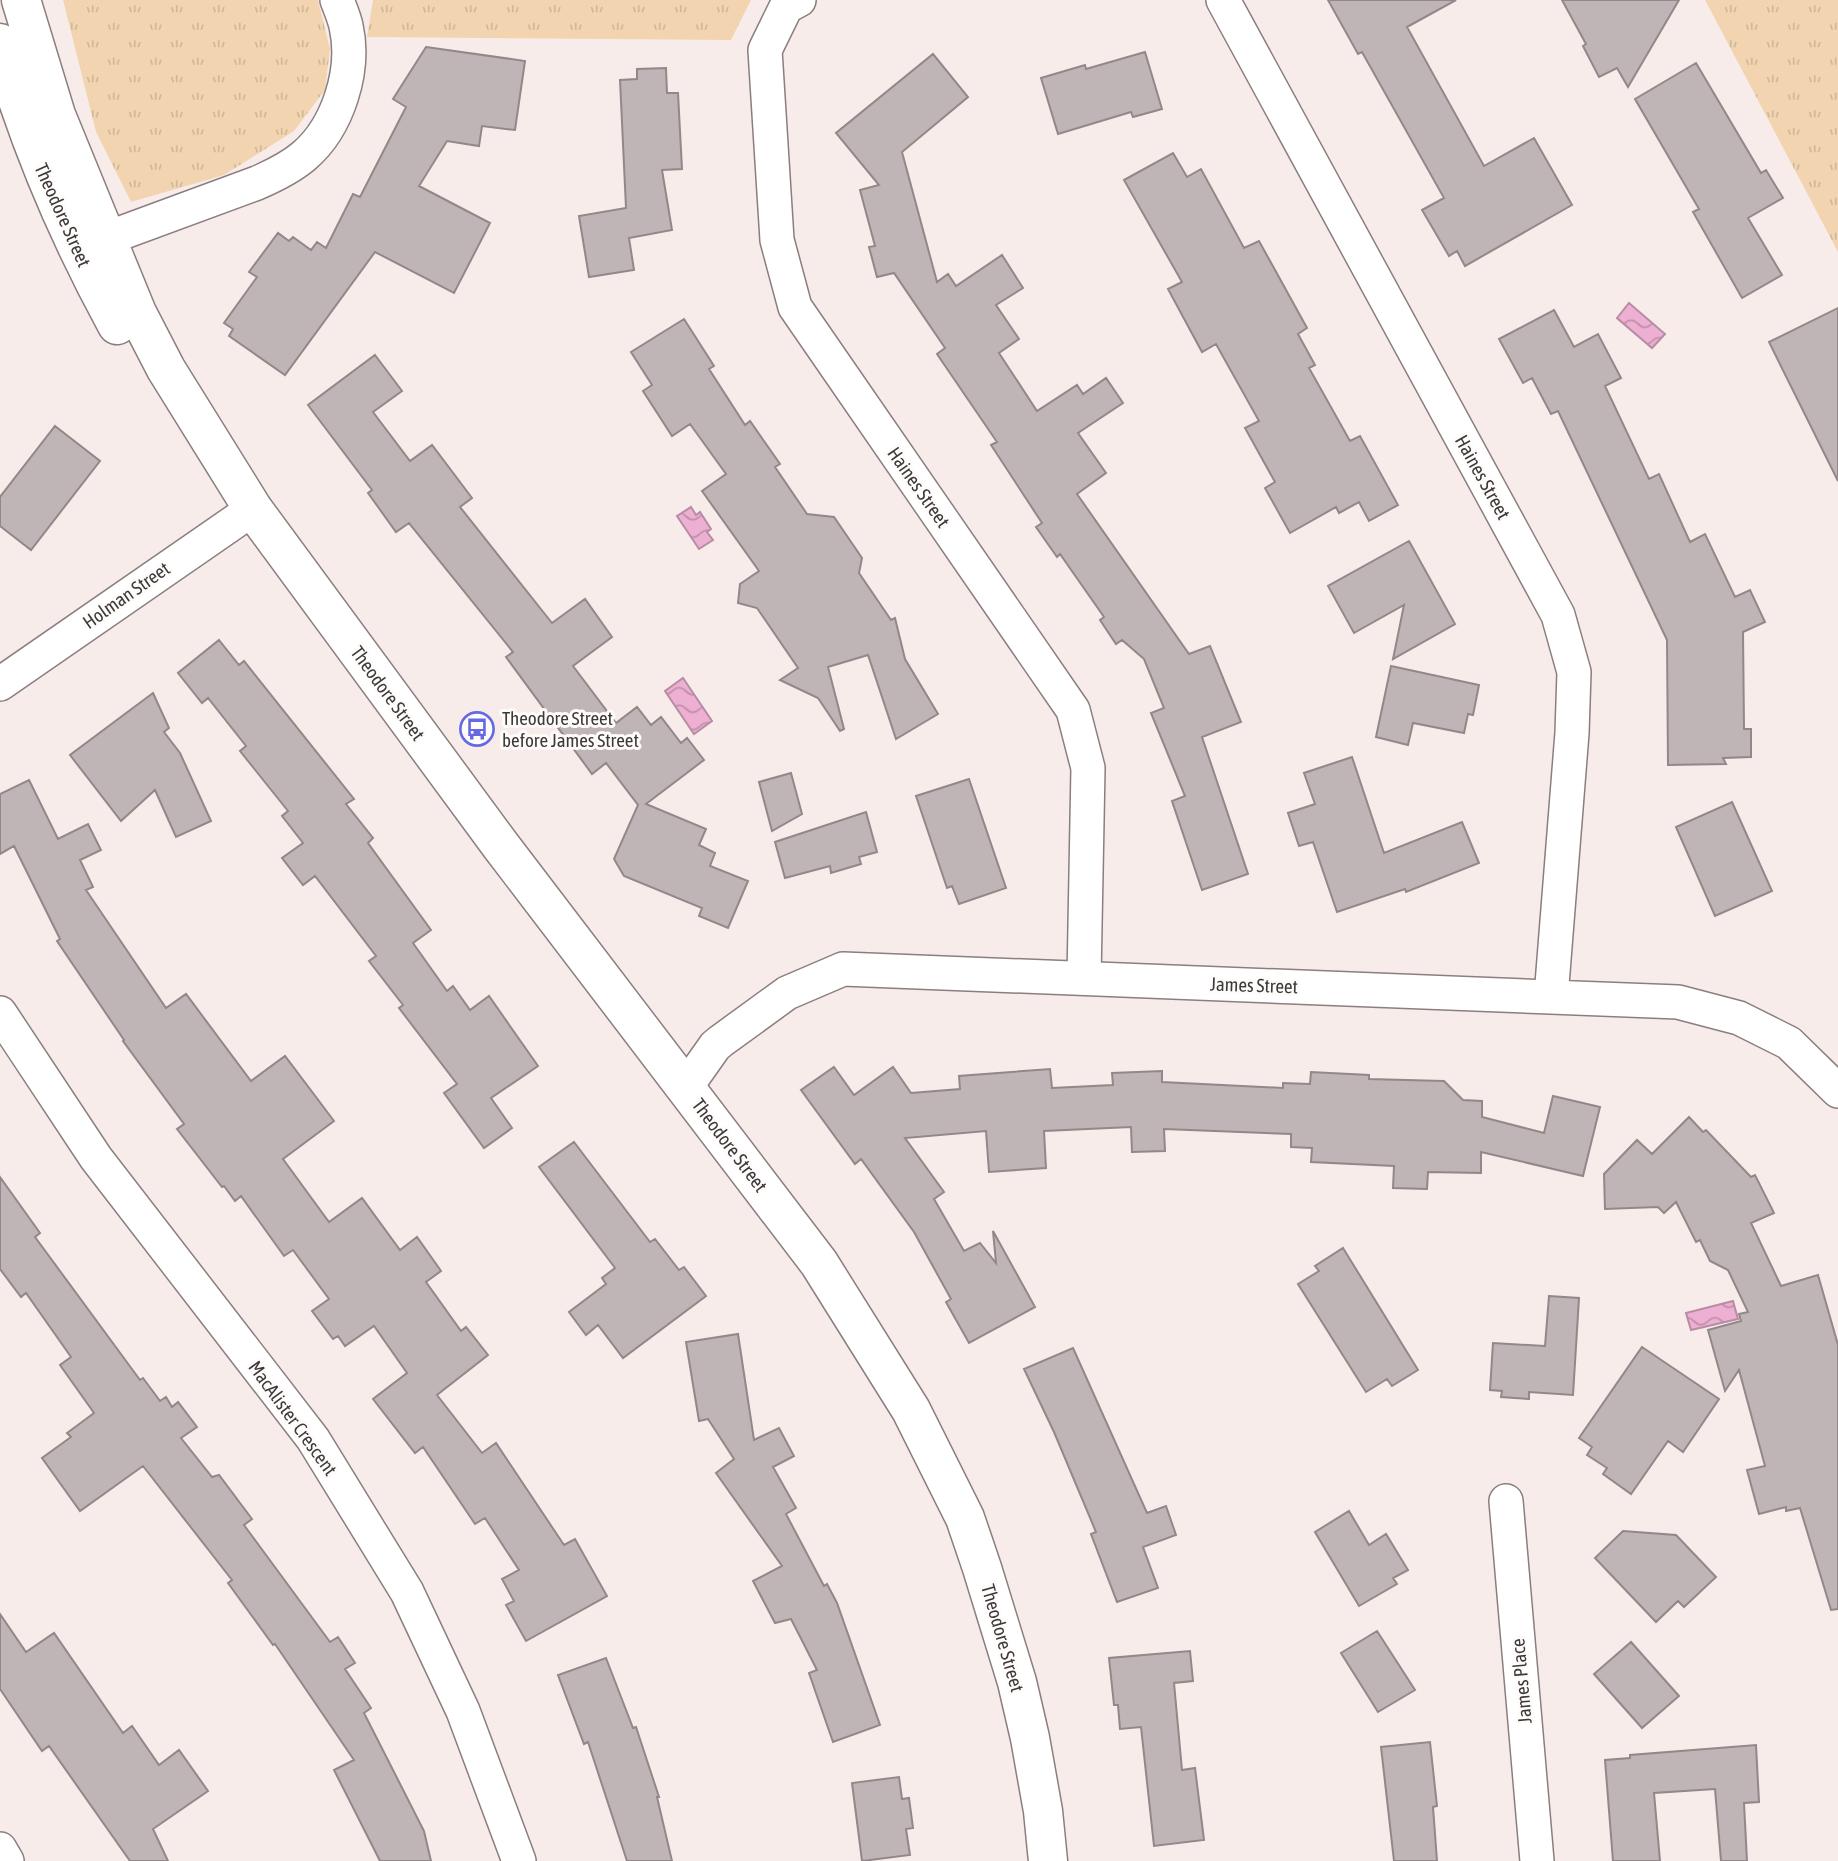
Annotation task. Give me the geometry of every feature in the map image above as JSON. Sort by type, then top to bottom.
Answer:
[{"type":"main road","name":"Theodore Street","points":[[21,0],[41,120]]},
{"type":"main road","name":"Theodore Street","points":[[0,43],[41,120],[92,245],[137,313],[166,369],[253,509],[501,846],[819,1262],[911,1410],[965,1518],[1017,1682],[1036,1774],[1048,1861]]},
{"type":"street","name":"Theodore Street","points":[[92,245],[266,179],[291,165],[311,149],[333,117],[345,82],[348,44],[346,25],[338,0]]},
{"type":"street","name":"Haines Street","points":[[799,0],[786,7],[765,50],[776,240],[795,307],[1073,710],[1088,768],[1084,978]]},
{"type":"street","name":"Haines Street","points":[[1223,0],[1558,615],[1574,673],[1572,733],[1551,997]]},
{"type":"street","name":"Holman Street","points":[[0,684],[253,509]]},
{"type":"street","name":"James Street","points":[[686,1087],[721,1041],[787,993],[843,969],[1678,1002],[1739,1018],[1789,1043],[1838,1091]]},
{"type":"street","name":"MacAlister Crescent","points":[[0,1013],[96,1158],[313,1439],[407,1592],[463,1711],[519,1861]]},
{"type":"street","name":"James Place","points":[[1506,1501],[1537,1861]]},
{"type":"street","points":[[0,1849],[8,1861]]},
{"type":"green space","points":[[63,0],[318,0],[330,49],[325,90],[294,131],[224,175],[131,202],[96,132]]},
{"type":"green space","points":[[373,0],[751,0],[731,40],[367,37]]},
{"type":"green space","points":[[1705,0],[1838,0],[1838,252]]},
{"type":"water","points":[[1629,303],[1665,334],[1652,348],[1617,318]]},
{"type":"water","points":[[691,507],[696,515],[700,512],[711,529],[707,532],[713,540],[699,549],[677,516]]},
{"type":"water","points":[[683,678],[712,721],[694,734],[665,691]]},
{"type":"water","points":[[1733,1301],[1738,1319],[1691,1330],[1686,1313]]},
{"type":"building","points":[[1328,0],[1456,0],[1407,27],[1484,166],[1534,138],[1572,205],[1465,266],[1457,251],[1449,256],[1422,210],[1444,198],[1362,52],[1358,54]]},
{"type":"building","points":[[1562,0],[1679,0],[1628,87],[1617,68],[1599,77],[1583,46],[1586,44]]},
{"type":"building","points":[[426,47],[525,61],[515,130],[482,126],[479,146],[447,141],[419,186],[490,223],[454,293],[375,252],[285,375],[229,336],[233,329],[224,323],[257,277],[249,272],[278,233],[289,241],[293,237],[311,250],[317,242],[326,248],[353,194],[360,197],[406,107],[393,99]]},
{"type":"building","points":[[1145,52],[1162,109],[1133,117],[1131,112],[1058,134],[1041,78],[1085,65],[1086,69]]},
{"type":"building","points":[[933,54],[968,97],[902,152],[937,282],[948,274],[956,286],[1002,255],[1023,288],[996,305],[1019,339],[999,353],[1037,411],[1077,385],[1083,394],[1106,378],[1123,403],[1078,433],[1106,473],[1077,494],[1189,654],[1210,646],[1241,722],[1202,737],[1248,874],[1202,890],[1172,801],[1185,796],[1151,713],[1164,708],[1144,659],[1122,640],[1116,644],[1100,620],[1104,617],[1060,554],[1057,557],[1036,527],[1042,523],[991,445],[997,442],[937,354],[945,348],[894,273],[877,277],[869,247],[875,246],[860,190],[879,185],[836,133]]},
{"type":"building","points":[[1696,63],[1761,173],[1766,170],[1783,198],[1748,218],[1782,275],[1742,298],[1693,212],[1699,209],[1635,99]]},
{"type":"building","points":[[666,68],[667,93],[678,93],[682,169],[662,170],[672,230],[629,238],[634,270],[589,277],[579,216],[626,208],[620,80],[637,79],[637,69]]},
{"type":"building","points":[[1173,153],[1187,177],[1201,169],[1244,248],[1259,241],[1307,328],[1298,334],[1315,365],[1309,368],[1350,441],[1360,436],[1398,505],[1369,521],[1359,502],[1339,513],[1336,507],[1290,533],[1265,488],[1275,482],[1245,428],[1259,421],[1216,344],[1202,352],[1168,289],[1182,282],[1124,180]]},
{"type":"building","points":[[1838,308],[1838,481],[1769,342]]},
{"type":"building","points":[[1554,310],[1574,347],[1598,334],[1621,378],[1605,386],[1649,479],[1659,474],[1690,542],[1705,534],[1735,597],[1750,590],[1765,622],[1743,632],[1744,729],[1751,729],[1751,757],[1723,758],[1726,764],[1668,765],[1667,640],[1558,411],[1551,414],[1532,378],[1523,383],[1499,339]]},
{"type":"building","points":[[684,319],[714,366],[709,369],[745,425],[750,421],[780,464],[775,467],[807,514],[834,517],[862,558],[859,573],[891,620],[895,618],[905,659],[938,714],[896,739],[868,655],[828,667],[844,729],[840,731],[818,698],[780,680],[798,668],[757,608],[738,603],[740,584],[759,571],[702,491],[726,474],[690,424],[672,436],[643,391],[652,385],[631,352]]},
{"type":"building","points":[[375,355],[402,391],[373,412],[410,461],[432,445],[472,498],[460,507],[552,623],[585,599],[612,637],[573,666],[616,723],[637,707],[651,725],[661,717],[681,743],[687,738],[704,760],[646,804],[706,829],[699,845],[715,853],[710,866],[748,881],[728,928],[699,916],[702,908],[624,876],[614,859],[638,805],[606,763],[592,774],[506,657],[513,652],[409,523],[396,532],[368,493],[372,490],[308,405]]},
{"type":"building","points":[[55,426],[100,461],[31,550],[0,526],[0,497]]},
{"type":"building","points":[[1409,541],[1455,624],[1393,659],[1404,605],[1354,633],[1328,586]]},
{"type":"building","points":[[219,640],[239,665],[244,661],[354,799],[346,804],[373,838],[368,843],[431,930],[413,943],[447,991],[453,986],[470,1010],[489,996],[538,1066],[491,1098],[512,1128],[484,1148],[444,1093],[457,1084],[399,1008],[403,1005],[369,961],[376,956],[315,876],[303,885],[282,858],[303,843],[282,816],[288,811],[240,751],[246,746],[208,698],[202,703],[178,673]]},
{"type":"building","points":[[1391,666],[1479,685],[1473,715],[1468,714],[1464,733],[1413,723],[1408,745],[1376,737]]},
{"type":"building","points":[[153,693],[169,728],[164,732],[180,753],[211,821],[176,837],[155,790],[121,821],[70,755]]},
{"type":"building","points":[[1352,757],[1384,853],[1462,822],[1479,863],[1406,892],[1405,889],[1337,912],[1313,842],[1299,846],[1288,813],[1315,804],[1304,773]]},
{"type":"building","points":[[791,773],[802,814],[772,831],[759,782]]},
{"type":"building","points":[[969,779],[1006,888],[959,904],[952,886],[947,888],[916,796]]},
{"type":"building","points":[[29,780],[58,839],[88,824],[101,850],[80,860],[93,887],[86,890],[166,1008],[186,994],[251,1081],[285,1056],[334,1121],[283,1159],[329,1222],[362,1198],[400,1250],[417,1237],[441,1271],[426,1282],[461,1331],[466,1327],[488,1355],[437,1395],[482,1453],[496,1443],[564,1545],[575,1539],[607,1596],[526,1641],[506,1605],[514,1601],[502,1579],[519,1570],[485,1518],[475,1524],[423,1447],[415,1453],[373,1399],[407,1373],[374,1326],[345,1346],[338,1336],[333,1339],[312,1311],[329,1299],[293,1250],[284,1256],[241,1196],[235,1201],[177,1129],[184,1124],[123,1041],[57,941],[60,939],[14,846],[0,854],[0,794]]},
{"type":"building","points":[[1732,802],[1772,891],[1715,916],[1676,827]]},
{"type":"building","points":[[866,812],[877,852],[859,857],[861,864],[831,873],[830,866],[785,878],[775,842]]},
{"type":"building","points":[[834,1067],[854,1095],[893,1067],[911,1093],[960,1089],[959,1076],[1050,1069],[1052,1088],[1113,1085],[1112,1073],[1162,1071],[1162,1082],[1283,1088],[1283,1083],[1310,1084],[1311,1072],[1369,1075],[1369,1079],[1444,1081],[1463,1100],[1482,1101],[1482,1117],[1544,1133],[1553,1096],[1600,1107],[1583,1176],[1481,1152],[1481,1173],[1428,1172],[1427,1189],[1393,1188],[1394,1166],[1311,1162],[1312,1148],[1291,1147],[1291,1134],[1164,1129],[1165,1151],[1132,1152],[1131,1127],[1044,1131],[1046,1168],[989,1172],[986,1131],[905,1138],[944,1192],[934,1199],[964,1251],[980,1243],[996,1263],[993,1231],[1035,1307],[969,1343],[946,1302],[951,1299],[914,1232],[861,1159],[855,1164],[801,1090]]},
{"type":"building","points":[[1689,1117],[1703,1132],[1706,1130],[1751,1177],[1755,1175],[1774,1213],[1751,1223],[1781,1286],[1818,1275],[1838,1345],[1838,1609],[1831,1610],[1800,1508],[1786,1511],[1786,1507],[1759,1514],[1747,1470],[1765,1466],[1739,1370],[1725,1391],[1708,1330],[1741,1321],[1739,1314],[1748,1312],[1728,1270],[1710,1261],[1700,1240],[1696,1242],[1676,1202],[1664,1213],[1658,1207],[1605,1209],[1604,1174],[1637,1140],[1652,1154]]},
{"type":"building","points":[[574,1142],[650,1242],[655,1239],[679,1270],[684,1267],[706,1296],[623,1358],[598,1325],[586,1335],[569,1312],[606,1284],[602,1278],[615,1268],[539,1167]]},
{"type":"building","points":[[0,1177],[40,1233],[35,1237],[140,1380],[143,1378],[160,1401],[166,1397],[172,1407],[178,1402],[197,1427],[181,1438],[212,1477],[219,1475],[252,1519],[244,1525],[330,1642],[338,1637],[355,1663],[345,1669],[371,1708],[364,1713],[424,1831],[431,1861],[380,1861],[334,1770],[354,1760],[275,1644],[273,1645],[228,1583],[232,1580],[143,1466],[80,1511],[42,1458],[71,1437],[67,1433],[94,1413],[60,1365],[71,1357],[26,1293],[21,1297],[0,1269]]},
{"type":"building","points":[[1343,1248],[1418,1370],[1392,1386],[1387,1379],[1366,1392],[1298,1284],[1319,1271],[1315,1266]]},
{"type":"building","points":[[1549,1296],[1579,1298],[1573,1395],[1529,1392],[1529,1399],[1501,1397],[1502,1391],[1490,1390],[1493,1343],[1545,1346]]},
{"type":"building","points":[[738,1334],[754,1440],[779,1428],[794,1456],[773,1467],[796,1508],[786,1514],[824,1586],[827,1584],[837,1603],[880,1725],[833,1742],[809,1673],[817,1670],[791,1619],[775,1623],[753,1581],[782,1566],[716,1473],[734,1459],[708,1419],[699,1421],[686,1342]]},
{"type":"building","points":[[1642,1347],[1719,1399],[1683,1452],[1668,1441],[1631,1494],[1603,1474],[1607,1468],[1587,1455],[1592,1447],[1579,1438]]},
{"type":"building","points":[[1073,1348],[1147,1513],[1166,1506],[1176,1535],[1143,1547],[1158,1588],[1117,1602],[1091,1534],[1096,1532],[1024,1369]]},
{"type":"building","points":[[1349,1511],[1369,1545],[1386,1534],[1408,1570],[1393,1578],[1397,1584],[1359,1606],[1315,1532]]},
{"type":"building","points":[[1623,1531],[1676,1535],[1716,1577],[1684,1607],[1678,1601],[1656,1622],[1595,1558]]},
{"type":"building","points":[[0,1614],[26,1652],[54,1633],[123,1733],[132,1726],[159,1765],[179,1750],[208,1791],[153,1829],[168,1861],[130,1861],[49,1746],[42,1751],[0,1689]]},
{"type":"building","points":[[1377,1631],[1415,1690],[1378,1712],[1341,1653]]},
{"type":"building","points":[[1631,1642],[1679,1696],[1642,1728],[1594,1674]]},
{"type":"building","points":[[1190,1651],[1193,1681],[1174,1683],[1182,1770],[1195,1768],[1204,1840],[1154,1846],[1141,1727],[1120,1729],[1118,1705],[1114,1705],[1109,1658]]},
{"type":"building","points":[[606,1658],[633,1728],[636,1727],[659,1797],[672,1861],[627,1861],[588,1742],[584,1744],[558,1675]]},
{"type":"building","points":[[1430,1742],[1437,1806],[1433,1807],[1437,1861],[1394,1861],[1381,1747]]},
{"type":"building","points":[[1756,1745],[1759,1802],[1744,1803],[1747,1861],[1721,1861],[1715,1789],[1654,1793],[1660,1861],[1613,1861],[1605,1760],[1630,1758],[1630,1755]]},
{"type":"building","points":[[899,1777],[902,1799],[909,1798],[913,1828],[906,1829],[910,1855],[862,1861],[852,1783]]},
{"type":"place","name":"Theodore Street before James Street","points":[[477,729]]}]
